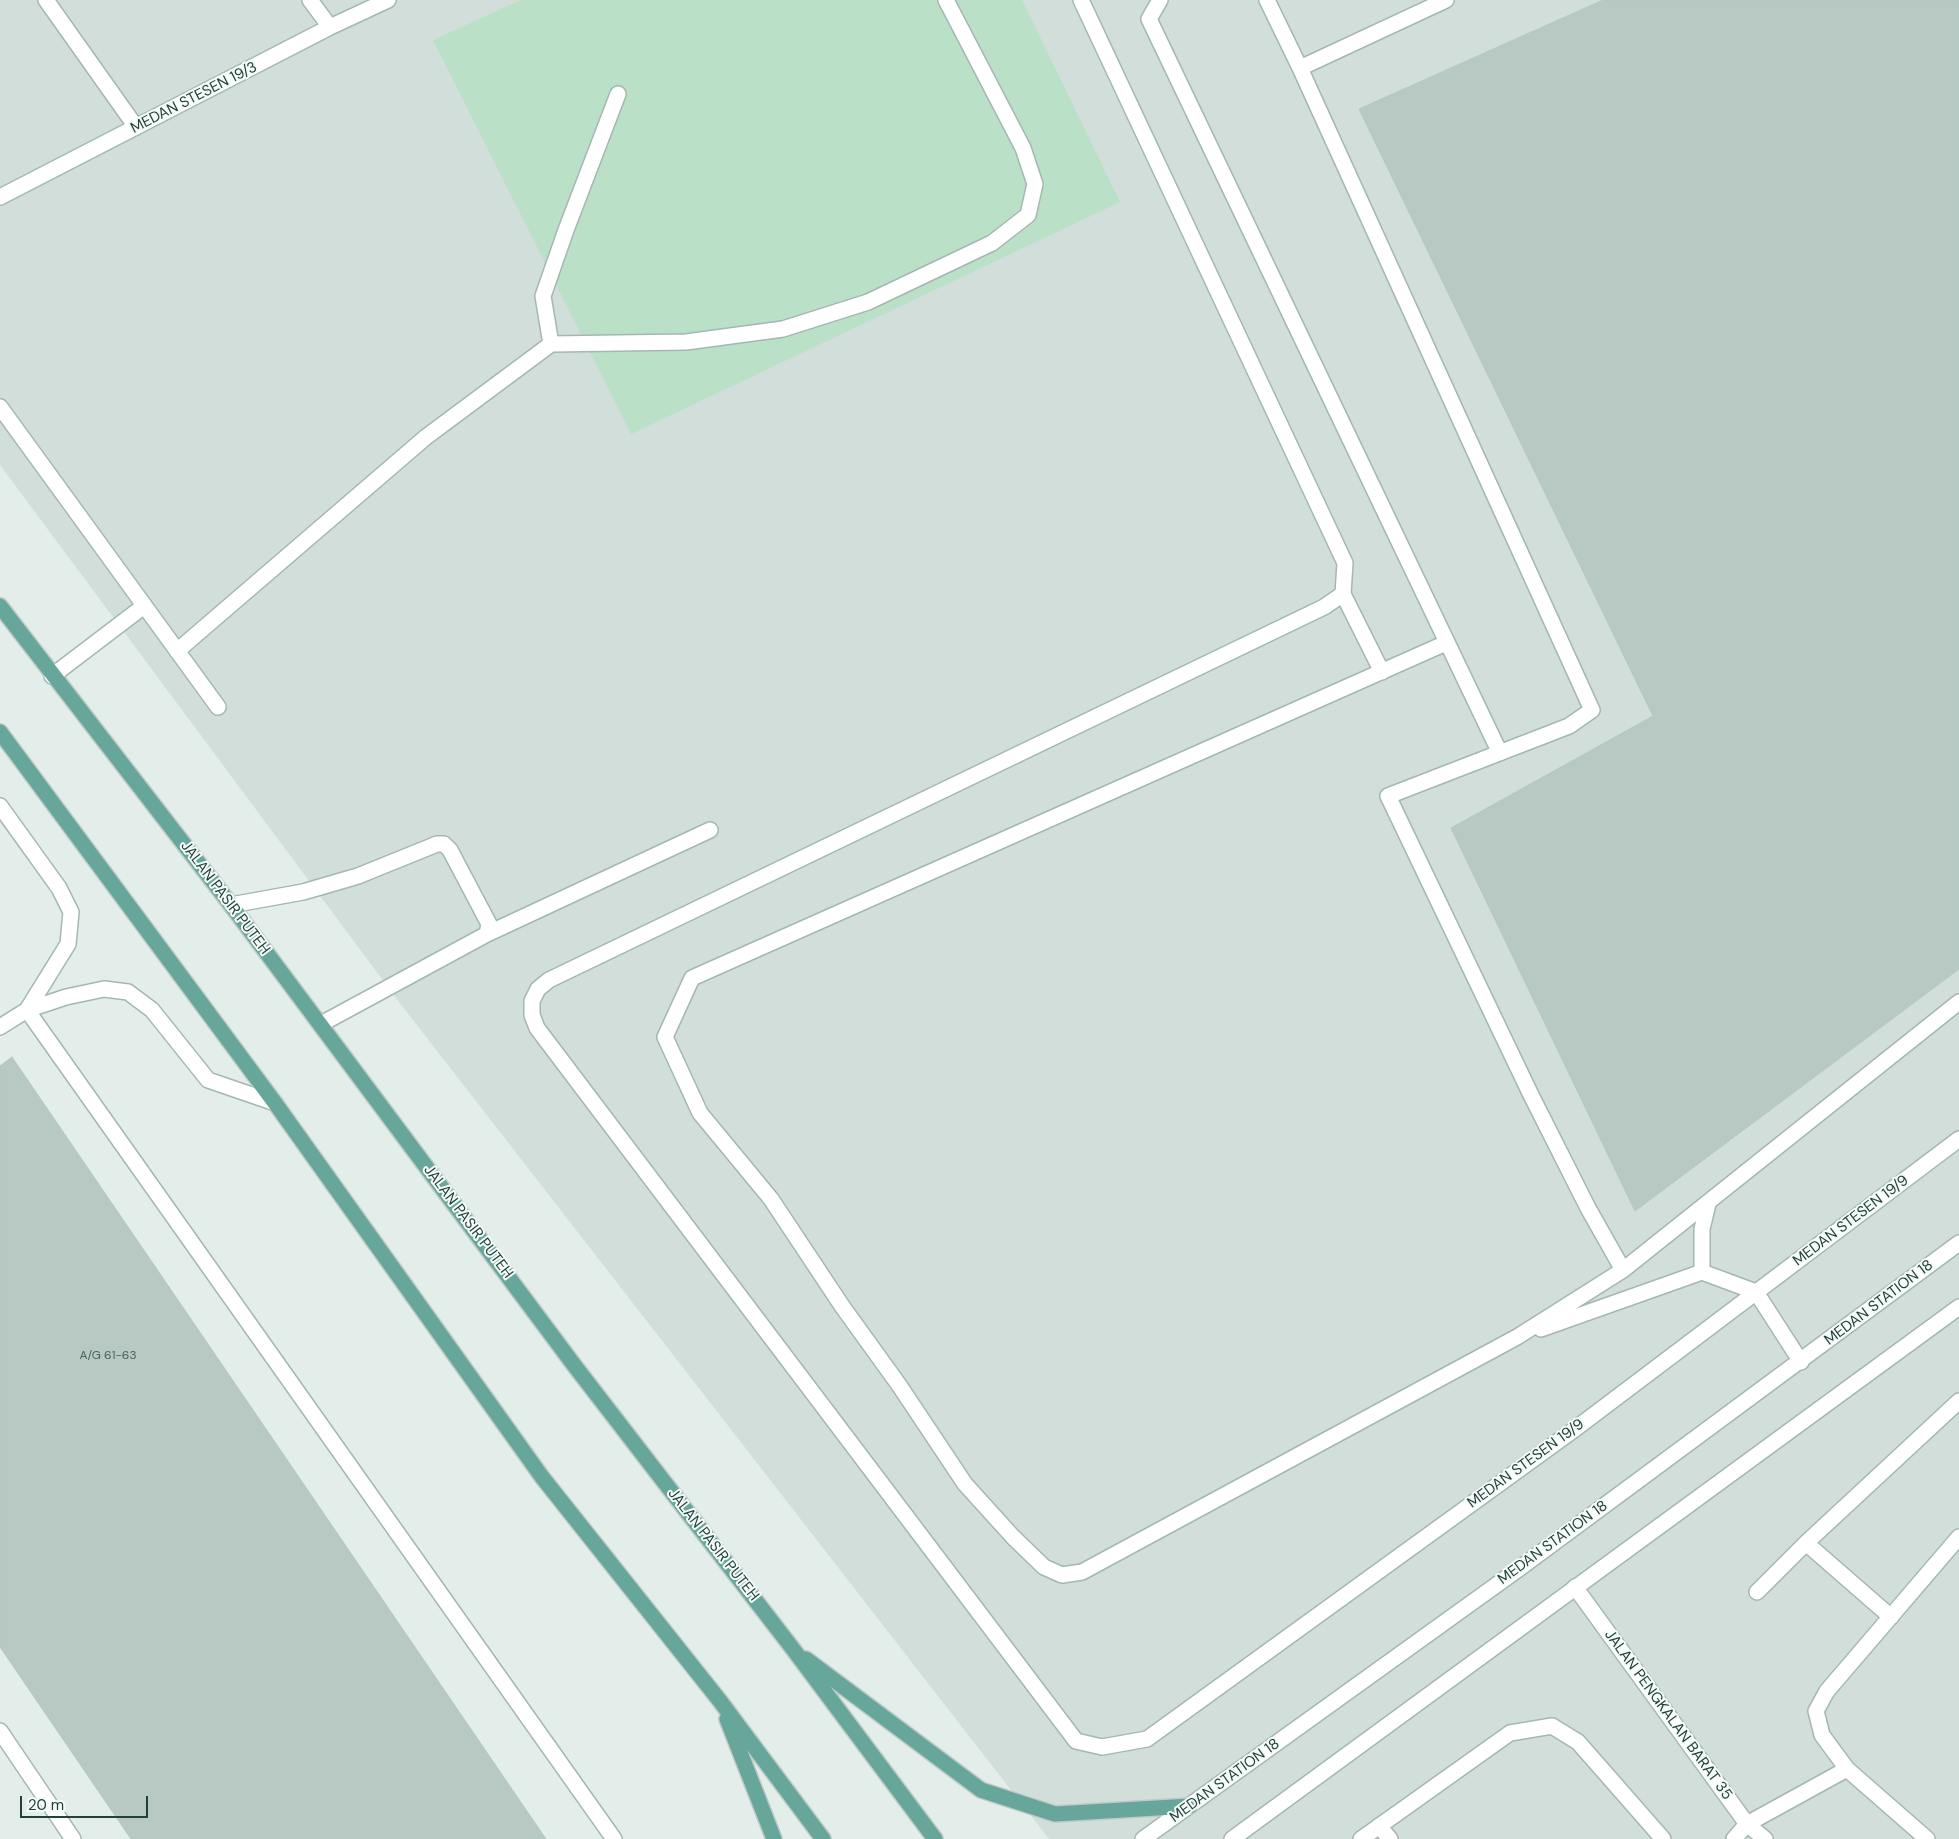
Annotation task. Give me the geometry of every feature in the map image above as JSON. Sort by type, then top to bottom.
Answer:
[{"type":"main road","name":"JALAN PASIR PUTEH","points":[[0,606],[52,676],[232,905],[574,1365],[793,1649],[935,1839]]},
{"type":"main road","points":[[0,732],[275,1103],[542,1477],[720,1701],[823,1839]]},
{"type":"main road","points":[[793,1649],[981,1790],[1055,1814],[1190,1806]]},
{"type":"main road","points":[[720,1701],[774,1839]]},
{"type":"street","points":[[46,0],[136,127]]},
{"type":"street","points":[[310,0],[330,27]]},
{"type":"street","name":"MEDAN STESEN 19/3","points":[[0,197],[330,27],[388,0]]},
{"type":"street","points":[[177,651],[426,437],[551,344],[686,342],[783,329],[868,302],[992,243],[1028,216],[1034,184],[1023,148],[946,0]]},
{"type":"street","points":[[1080,0],[1345,563],[1344,594],[1382,672]]},
{"type":"street","points":[[1160,0],[1149,19],[1500,753]]},
{"type":"street","points":[[1267,0],[1300,68],[1592,710],[1569,726],[1388,796],[1530,1093],[1588,1208],[1624,1270]]},
{"type":"street","points":[[1300,68],[1446,0]]},
{"type":"street","points":[[551,344],[543,296],[618,94]]},
{"type":"street","points":[[0,407],[218,708]]},
{"type":"street","name":"MEDAN STESEN 19/9","points":[[1344,594],[1324,607],[549,980],[538,989],[532,1000],[532,1015],[537,1028],[1076,1742],[1102,1747],[1147,1739],[1567,1435],[1959,1139]]},
{"type":"street","points":[[52,676],[144,606]]},
{"type":"street","points":[[1446,643],[692,978],[665,1037],[700,1113],[771,1199],[842,1306],[899,1385],[965,1484],[1044,1568],[1062,1575],[1082,1572],[1517,1337],[1624,1270],[1959,1002]]},
{"type":"street","points":[[0,806],[59,888],[71,912],[68,944],[26,1010]]},
{"type":"street","points":[[321,1024],[487,934],[710,830]]},
{"type":"street","points":[[232,905],[322,887],[358,876],[436,844],[444,844],[450,850],[489,924],[487,934]]},
{"type":"street","points":[[0,1027],[26,1010],[66,997],[104,989],[128,992],[152,1010],[208,1080],[275,1103]]},
{"type":"street","points":[[26,1010],[614,1839]]},
{"type":"street","points":[[1702,1272],[1702,1229],[1708,1204]]},
{"type":"street","name":"MEDAN STATION 18","points":[[1143,1839],[1800,1362],[1959,1243]]},
{"type":"street","points":[[1517,1337],[1702,1272],[1756,1292],[1800,1362]]},
{"type":"street","points":[[1232,1839],[1959,1307]]},
{"type":"street","points":[[1758,1592],[1806,1543],[1959,1401]]},
{"type":"street","points":[[1926,1839],[1847,1769],[1822,1735],[1816,1711],[1827,1691],[1959,1538]]},
{"type":"street","points":[[1806,1543],[1890,1617]]},
{"type":"street","name":"JALAN PENGKALAN BARAT 35","points":[[1575,1587],[1746,1824],[1765,1839]]},
{"type":"street","points":[[1361,1839],[1510,1733],[1552,1726],[1578,1742],[1663,1839]]},
{"type":"street","points":[[0,1731],[73,1839]]},
{"type":"street","points":[[1734,1839],[1746,1824],[1847,1769]]},
{"type":"street","points":[[1379,1826],[1390,1839]]},
{"type":"shaded area","points":[[0,0],[1959,0],[1959,1839],[1049,1839],[399,1002],[0,465]]},
{"type":"green space","points":[[521,0],[1022,0],[1120,202],[631,434],[433,40]]},
{"type":"building","points":[[1603,0],[1959,0],[1959,969],[1635,1211],[1451,828],[1653,716],[1359,109]]},
{"type":"building","points":[[12,1057],[546,1839],[131,1839],[0,1647],[0,1066]]}]
